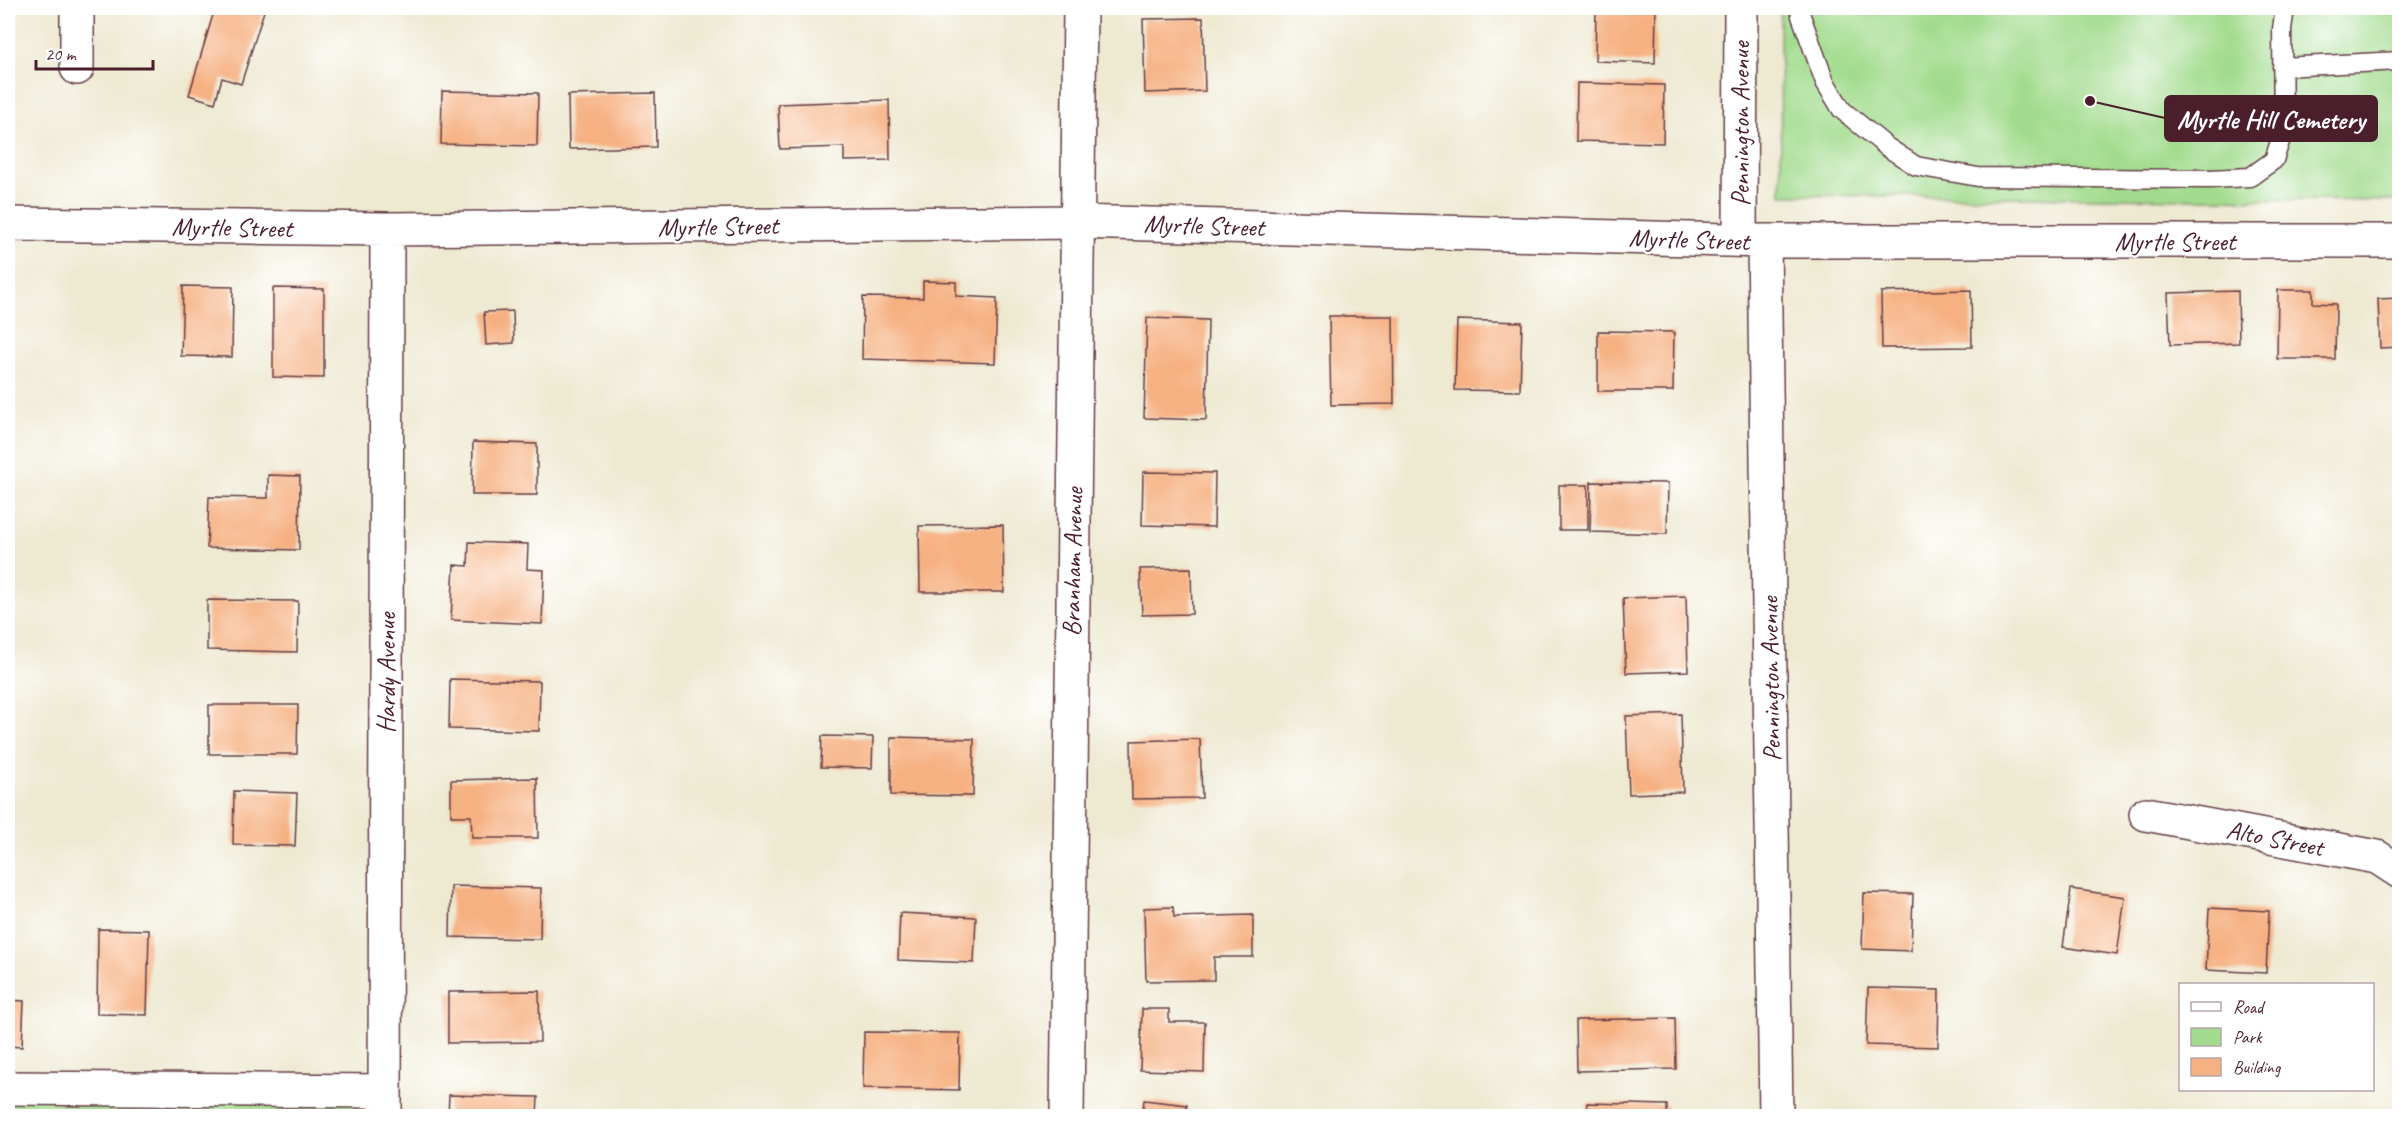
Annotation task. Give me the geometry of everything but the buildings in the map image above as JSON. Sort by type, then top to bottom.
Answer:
[{"type":"street","points":[[76,68],[77,8]]},
{"type":"street","name":"Branham Avenue","points":[[1067,1116],[1080,8]]},
{"type":"street","name":"Pennington Avenue","points":[[1741,8],[1752,240],[1776,1116]]},
{"type":"street","name":"Myrtle Street","points":[[8,224],[387,229],[1076,222],[1752,240],[2400,242]]},
{"type":"street","name":"Hardy Avenue","points":[[385,1104],[387,229]]},
{"type":"street","name":"Alto Street","points":[[2146,814],[2377,857],[2400,872]]},
{"type":"street","points":[[8,1088],[385,1104]]},
{"type":"lane","points":[[1800,8],[1825,82],[1842,110],[1887,147],[1916,166],[1978,177],[2209,179],[2250,177],[2274,160],[2283,132],[2282,29],[2285,8]]},
{"type":"lane","points":[[2282,67],[2400,61]]},
{"type":"green space","points":[[1780,8],[2399,8],[2399,201],[1781,195]]},
{"type":"green space","points":[[8,1088],[385,1091],[385,1116],[8,1116]]},
{"type":"place","name":"Myrtle Hill Cemetery","points":[[2090,101]]}]
